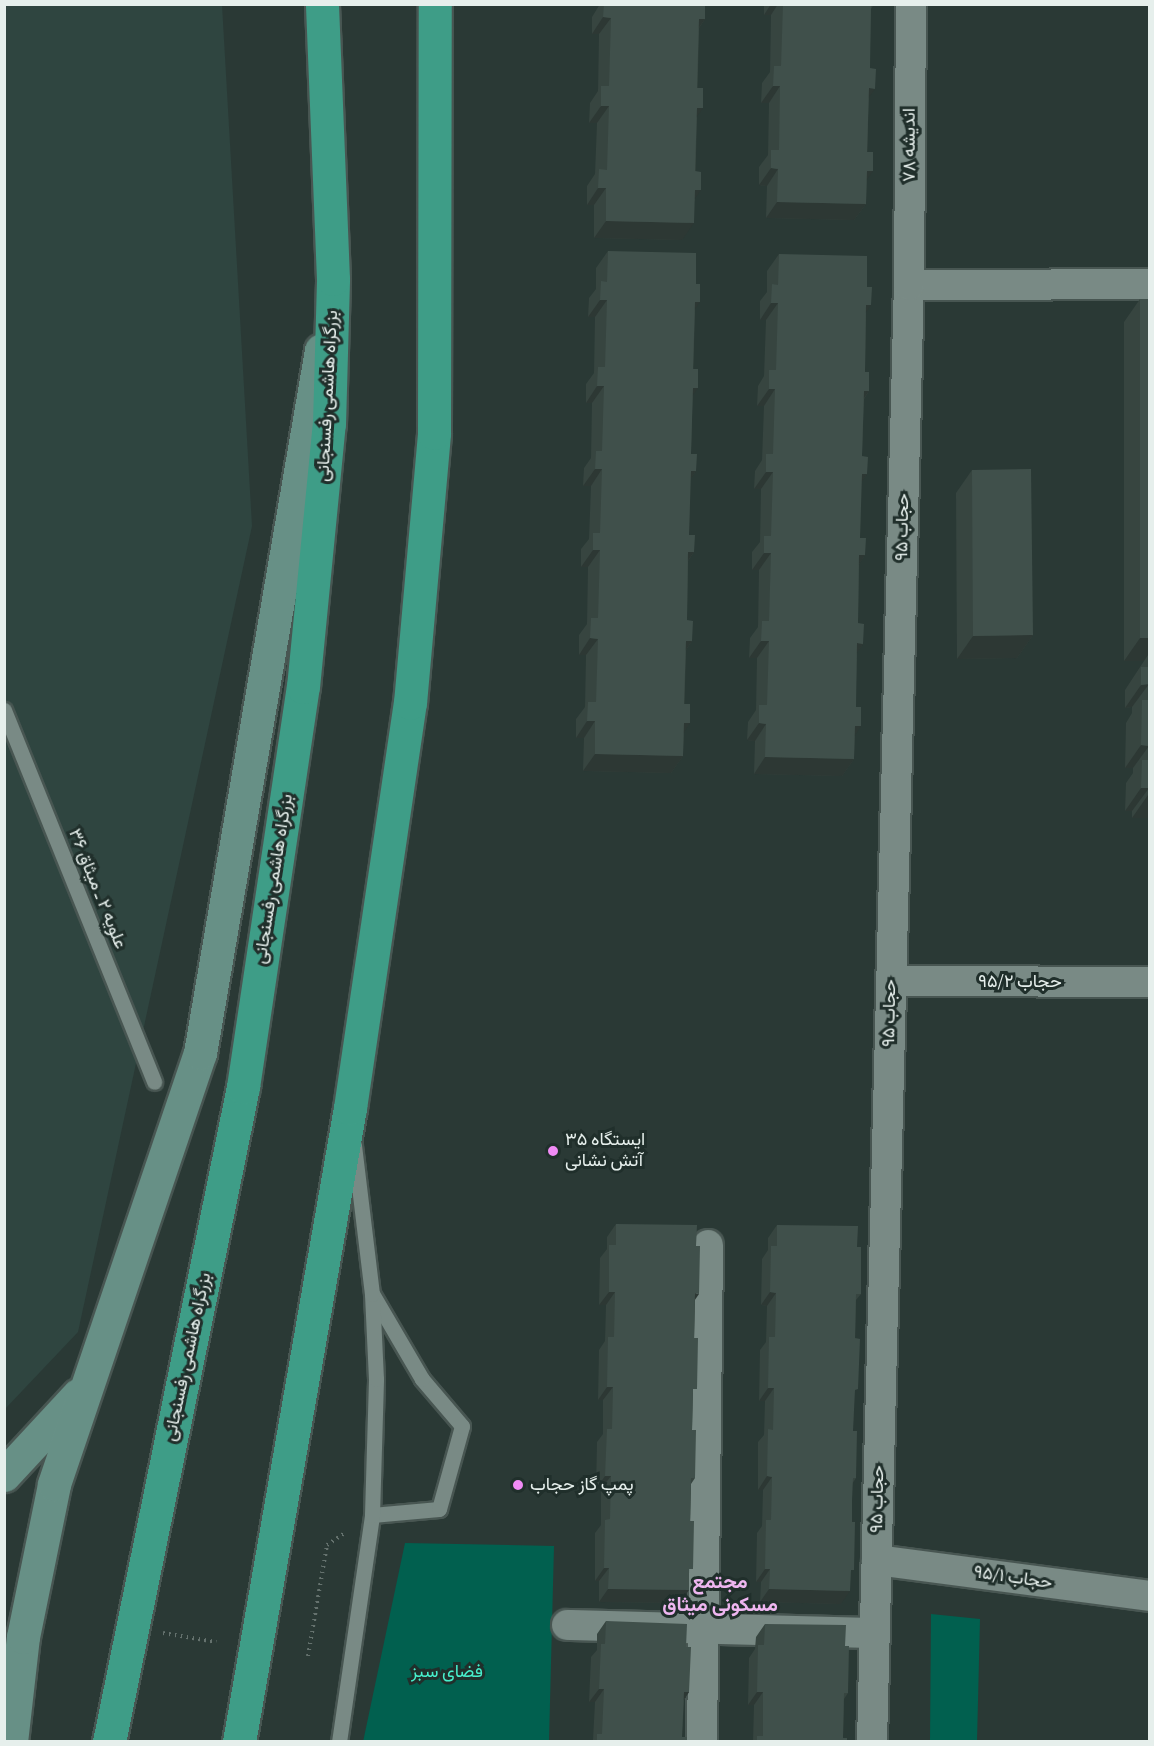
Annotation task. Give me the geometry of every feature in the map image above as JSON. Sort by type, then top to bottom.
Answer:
[{"type":"highway","name":"بزرگراه هاشمی رفسنجانی","points":[[109,1742],[243,1086],[303,687],[329,424],[333,279],[322,4]]},
{"type":"highway","points":[[239,1742],[350,1108],[410,703],[434,433],[435,4]]},
{"type":"street","name":"اندیشه ۷۸","points":[[909,285],[911,4]]},
{"type":"street","points":[[11,1742],[23,1637],[54,1484],[200,1053],[333,279]]},
{"type":"street","points":[[909,285],[1149,284]]},
{"type":"street","name":"حجاب ۹۵","points":[[872,1742],[909,285]]},
{"type":"street","name":"حجاب ۹۵/۲","points":[[891,981],[1149,982]]},
{"type":"street","points":[[702,1742],[708,1245]]},
{"type":"street","points":[[4,1475],[87,1385]]},
{"type":"street","name":"حجاب ۹۵/۱","points":[[877,1560],[1149,1596]]},
{"type":"street","points":[[567,1625],[875,1633]]},
{"type":"lane","name":"علویه ۲ ـ میثاق ۳۶","points":[[4,710],[154,1082]]},
{"type":"lane","points":[[339,1742],[372,1515],[376,1379],[372,1294],[350,1108]]},
{"type":"lane","points":[[372,1294],[422,1379],[462,1426],[439,1509],[372,1515]]},
{"type":"path","points":[[308,1656],[327,1545]]},
{"type":"path","points":[[162,1633],[216,1642]]},
{"type":"shaded area","points":[[5,5],[222,5],[252,526],[78,1332],[5,1409]]},
{"type":"green space","name":"فضای سبز","points":[[405,1543],[554,1546],[549,1741],[363,1742]]},
{"type":"green space","points":[[931,1614],[980,1619],[977,1741],[930,1741]]},
{"type":"building","points":[[604,4],[705,4],[705,19],[699,19],[697,88],[703,88],[703,108],[697,108],[695,171],[701,172],[701,190],[695,190],[694,223],[606,221],[606,188],[598,188],[599,169],[607,170],[609,106],[601,106],[601,86],[609,86],[611,18],[603,17]]},
{"type":"building","points":[[783,4],[871,4],[870,68],[876,69],[875,89],[869,88],[867,152],[873,152],[873,171],[867,171],[866,204],[777,202],[778,169],[771,168],[771,150],[779,150],[780,86],[773,86],[774,66],[781,66]]},
{"type":"building","points":[[608,251],[696,253],[696,284],[700,284],[700,302],[695,302],[693,369],[698,369],[698,388],[693,388],[691,454],[697,454],[696,471],[691,471],[689,535],[695,535],[694,552],[688,552],[687,620],[693,621],[692,641],[686,641],[684,704],[690,704],[690,723],[684,723],[683,756],[595,754],[595,721],[587,721],[588,702],[596,702],[598,639],[590,638],[591,618],[598,618],[600,550],[593,550],[593,533],[600,533],[602,469],[595,469],[596,451],[602,451],[604,386],[597,386],[598,367],[605,367],[607,300],[600,300],[601,281],[607,282]]},
{"type":"building","points":[[779,254],[867,256],[867,287],[872,287],[871,305],[866,305],[865,372],[869,372],[869,391],[864,391],[862,456],[868,457],[867,474],[862,474],[860,538],[866,538],[865,555],[859,555],[858,623],[864,624],[863,644],[857,643],[856,707],[861,707],[861,726],[855,726],[854,759],[765,757],[766,724],[759,723],[759,705],[767,705],[769,641],[761,641],[762,621],[769,621],[771,553],[764,553],[764,536],[771,536],[773,472],[766,472],[766,454],[773,454],[775,389],[769,389],[769,370],[776,370],[778,303],[771,303],[772,284],[778,285]]},
{"type":"building","points":[[1140,299],[1149,299],[1149,638],[1140,638]]},
{"type":"building","points":[[1031,469],[1033,635],[973,636],[972,470]]},
{"type":"building","points":[[1148,655],[1149,684],[1141,685],[1141,667],[1148,667]]},
{"type":"building","points":[[1149,684],[1149,746],[1141,745],[1142,700],[1148,700]]},
{"type":"building","points":[[1149,746],[1149,788],[1141,788],[1142,760],[1148,760]]},
{"type":"building","points":[[616,1224],[697,1225],[696,1246],[700,1246],[699,1294],[695,1293],[694,1338],[698,1338],[697,1389],[693,1389],[692,1430],[696,1430],[695,1478],[691,1478],[690,1521],[694,1521],[693,1569],[689,1569],[689,1590],[608,1589],[609,1568],[604,1568],[605,1520],[610,1519],[611,1476],[605,1476],[607,1429],[612,1429],[613,1387],[607,1387],[608,1337],[614,1337],[615,1292],[609,1292],[609,1245],[616,1245]]},
{"type":"building","points":[[777,1225],[858,1226],[857,1247],[861,1247],[861,1294],[856,1294],[855,1338],[860,1339],[853,1431],[857,1431],[856,1478],[853,1478],[852,1501],[852,1522],[855,1522],[854,1570],[851,1570],[850,1591],[769,1589],[770,1569],[765,1569],[766,1520],[771,1520],[772,1477],[767,1476],[768,1429],[773,1430],[774,1388],[768,1388],[769,1337],[775,1337],[776,1293],[770,1292],[771,1246],[777,1246]]},
{"type":"building","points":[[606,1621],[687,1624],[686,1647],[691,1647],[689,1692],[684,1692],[682,1737],[687,1737],[687,1742],[597,1742],[597,1734],[602,1734],[604,1689],[599,1689],[601,1644],[605,1644]]},
{"type":"building","points":[[765,1624],[846,1625],[845,1646],[849,1646],[848,1693],[844,1693],[843,1738],[847,1738],[847,1742],[757,1742],[757,1736],[763,1736],[763,1692],[757,1692],[758,1645],[764,1645]]},
{"type":"place","name":"ایستگاه ۳۵ آتش نشانی","points":[[553,1151]]},
{"type":"place","name":"پمپ گاز حجاب","points":[[518,1485]]},
{"type":"district","name":"مجتمع مسکونی میثاق","points":[[720,1594]]}]
